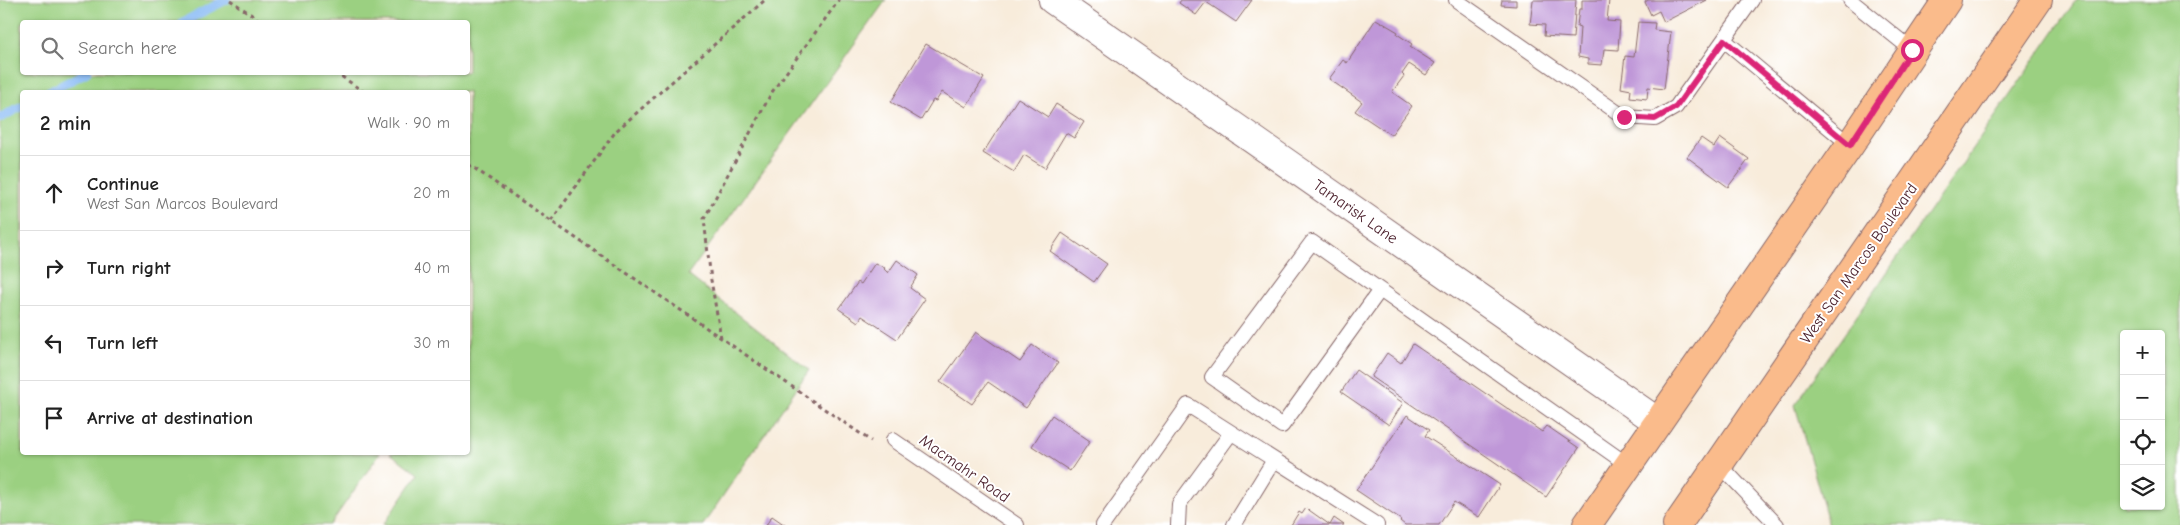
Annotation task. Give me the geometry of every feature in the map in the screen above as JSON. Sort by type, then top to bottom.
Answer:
[{"type":"main road","points":[[1587,525],[1850,145],[1947,0]]},
{"type":"main road","name":"West San Marcos Boulevard","points":[[1677,525],[2038,0]]},
{"type":"street","name":"Tamarisk Lane","points":[[1053,0],[1658,422]]},
{"type":"lane","points":[[1456,0],[1624,117],[1655,119],[1676,107],[1752,0]]},
{"type":"lane","points":[[1850,0],[1912,50]]},
{"type":"lane","points":[[1724,40],[1850,145]]},
{"type":"lane","points":[[1380,290],[1282,426],[1212,377],[1312,242],[1628,465]]},
{"type":"lane","points":[[1103,525],[1188,405],[1378,525]]},
{"type":"lane","points":[[1178,525],[1179,504],[1231,432]]},
{"type":"lane","name":"Macmahr Road","points":[[893,440],[1017,525]]},
{"type":"lane","points":[[1234,525],[1274,460]]},
{"type":"lane","points":[[1719,464],[1777,525]]},
{"type":"path","points":[[230,0],[259,20]]},
{"type":"path","points":[[551,222],[616,132],[765,0]]},
{"type":"path","points":[[721,338],[710,280],[704,219],[772,92],[839,0]]},
{"type":"path","points":[[339,75],[361,90]]},
{"type":"path","points":[[470,165],[887,451],[893,440]]},
{"type":"green space","points":[[0,0],[886,0],[688,275],[809,370],[703,525],[383,525],[418,474],[393,455],[470,455],[470,90],[20,90],[20,455],[379,455],[330,525],[0,525]]},
{"type":"green space","points":[[2076,0],[2180,0],[2180,525],[1829,525],[1795,405]]},
{"type":"building","points":[[1181,0],[1252,0],[1236,22],[1206,2],[1196,15],[1179,3]]},
{"type":"building","points":[[1502,0],[1516,0],[1516,6],[1501,5]]},
{"type":"building","points":[[1533,0],[1576,0],[1573,38],[1544,36],[1545,25],[1530,24]]},
{"type":"building","points":[[1582,0],[1609,0],[1607,21],[1620,22],[1618,50],[1604,49],[1602,65],[1588,64],[1588,59],[1578,57],[1580,27],[1577,26],[1579,9],[1582,9]]},
{"type":"building","points":[[1648,0],[1707,0],[1664,22],[1659,11],[1651,15],[1645,2]]},
{"type":"building","points":[[1376,19],[1398,32],[1397,34],[1412,44],[1410,47],[1435,63],[1426,75],[1409,64],[1402,74],[1404,76],[1392,92],[1412,106],[1391,135],[1355,111],[1362,102],[1329,79],[1343,60],[1347,63]]},
{"type":"building","points":[[1638,22],[1655,23],[1654,30],[1671,32],[1664,89],[1648,87],[1647,99],[1630,97],[1631,90],[1621,88],[1625,56],[1634,57]]},
{"type":"building","points":[[926,44],[984,78],[966,107],[942,92],[936,101],[933,100],[921,120],[891,102]]},
{"type":"building","points":[[1018,98],[1048,117],[1056,104],[1084,122],[1074,138],[1066,133],[1045,168],[1024,155],[1014,172],[983,153]]},
{"type":"building","points":[[1701,138],[1714,147],[1720,138],[1749,159],[1728,187],[1687,157]]},
{"type":"building","points":[[1062,233],[1107,264],[1094,282],[1050,251]]},
{"type":"building","points":[[897,260],[918,275],[910,288],[925,299],[897,339],[862,316],[858,322],[839,309],[858,282],[861,284],[875,263],[885,268],[888,273]]},
{"type":"building","points":[[976,332],[1020,362],[1032,345],[1058,363],[1026,408],[988,382],[972,404],[940,382]]},
{"type":"building","points":[[1413,344],[1542,432],[1547,426],[1579,448],[1546,497],[1371,377],[1387,353],[1401,363]]},
{"type":"building","points":[[1356,370],[1403,403],[1389,425],[1341,392]]},
{"type":"building","points":[[1052,415],[1090,441],[1070,471],[1032,446]]},
{"type":"building","points":[[1407,415],[1429,430],[1425,436],[1500,485],[1479,517],[1454,502],[1439,525],[1405,525],[1401,520],[1356,490]]},
{"type":"building","points":[[1306,508],[1330,525],[1291,525],[1299,512],[1302,514]]},
{"type":"building","points":[[772,516],[785,525],[766,525]]},
{"type":"building","points":[[1334,518],[1344,525],[1330,525]]},
{"type":"waterway","points":[[187,20],[226,0]]},
{"type":"waterway","points":[[53,90],[81,75]]},
{"type":"waterway","points":[[0,118],[20,107]]},
{"type":"route","points":[[1624,117],[1655,119],[1676,107],[1724,40],[1850,145],[1912,50]]}]
